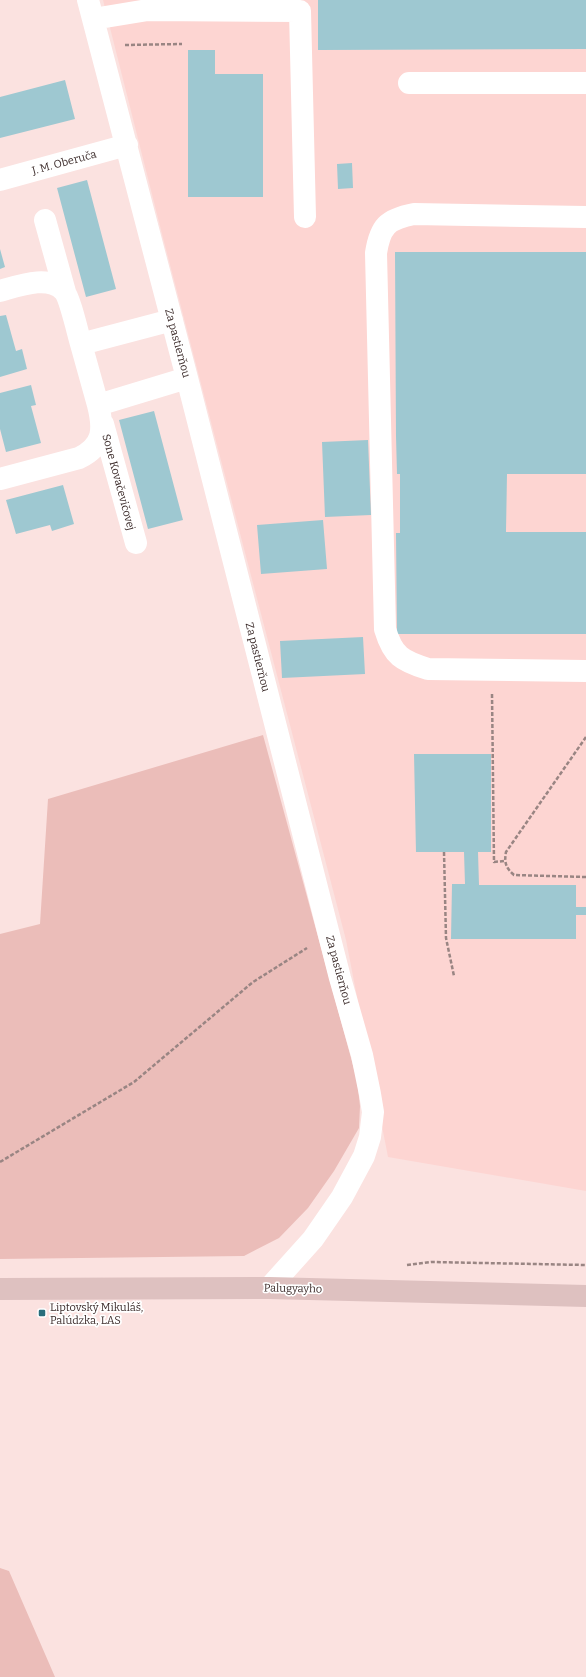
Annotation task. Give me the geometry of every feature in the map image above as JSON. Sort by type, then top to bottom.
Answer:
[{"type":"main road","name":"Palugyayho","points":[[0,1289],[269,1288],[586,1296]]},
{"type":"street","name":"Za pastierňou","points":[[91,10],[329,934],[362,1055],[373,1112],[370,1137],[364,1156],[342,1197],[313,1239],[269,1288]]},
{"type":"street","points":[[91,10],[300,11],[305,217]]},
{"type":"street","points":[[409,83],[586,83]]},
{"type":"street","name":"J. M. Oberuča","points":[[0,180],[127,145]]},
{"type":"street","points":[[586,217],[414,214],[399,217],[387,224],[378,238],[376,253],[385,629],[389,644],[398,657],[411,664],[428,669],[586,671]]},
{"type":"street","name":"Sone Kovačevičovej","points":[[45,220],[136,543]]},
{"type":"street","points":[[0,291],[37,282],[56,286],[65,292]]},
{"type":"street","points":[[81,344],[172,320]]},
{"type":"street","points":[[100,413],[187,378]]},
{"type":"street","name":"Sone Kovačevičovej","points":[[0,479],[79,458],[88,454],[99,442],[100,413]]},
{"type":"path","points":[[100,45],[182,44]]},
{"type":"path","points":[[491,670],[494,862],[504,861]]},
{"type":"path","points":[[586,737],[506,852],[504,861],[507,870],[514,875],[586,877]]},
{"type":"path","points":[[444,852],[446,938],[454,976]]},
{"type":"path","points":[[0,1162],[134,1082],[253,982],[329,934]]},
{"type":"shaded area","points":[[103,0],[586,0],[586,1191],[388,1157],[346,940],[162,234]]},
{"type":"shaded area","points":[[263,735],[357,1080],[360,1106],[359,1128],[334,1171],[308,1208],[279,1238],[244,1256],[0,1259],[0,934],[40,924],[48,799]]},
{"type":"shaded area","points":[[0,1568],[9,1571],[55,1677],[0,1677]]},
{"type":"building","points":[[318,0],[586,0],[586,49],[318,50]]},
{"type":"building","points":[[188,50],[215,50],[215,74],[263,74],[263,197],[188,197]]},
{"type":"building","points":[[65,80],[75,119],[0,138],[0,97]]},
{"type":"building","points":[[352,163],[353,188],[338,189],[337,164]]},
{"type":"building","points":[[87,180],[116,289],[86,297],[57,188]]},
{"type":"building","points":[[0,249],[5,267],[0,269]]},
{"type":"building","points":[[395,252],[586,252],[586,474],[507,474],[506,532],[586,532],[586,634],[397,634],[396,533],[400,533],[400,474],[397,474],[396,436]]},
{"type":"building","points":[[6,315],[16,351],[22,349],[27,369],[0,377],[0,316]]},
{"type":"building","points":[[31,385],[36,405],[31,406],[41,443],[6,452],[0,429],[0,393]]},
{"type":"building","points":[[154,411],[183,520],[148,529],[119,420]]},
{"type":"building","points":[[368,440],[371,515],[325,517],[322,442]]},
{"type":"building","points":[[63,485],[74,524],[52,531],[50,525],[16,534],[6,500]]},
{"type":"building","points":[[323,520],[327,569],[261,574],[257,525]]},
{"type":"building","points":[[363,637],[365,674],[282,678],[280,641]]},
{"type":"building","points":[[414,754],[491,754],[491,852],[478,852],[479,885],[576,885],[576,907],[586,907],[586,915],[576,915],[576,939],[451,939],[452,884],[465,884],[464,852],[416,852]]},
{"type":"place","name":"Liptovský Mikuláš, Palúdzka, LAS","points":[[42,1313]]}]
